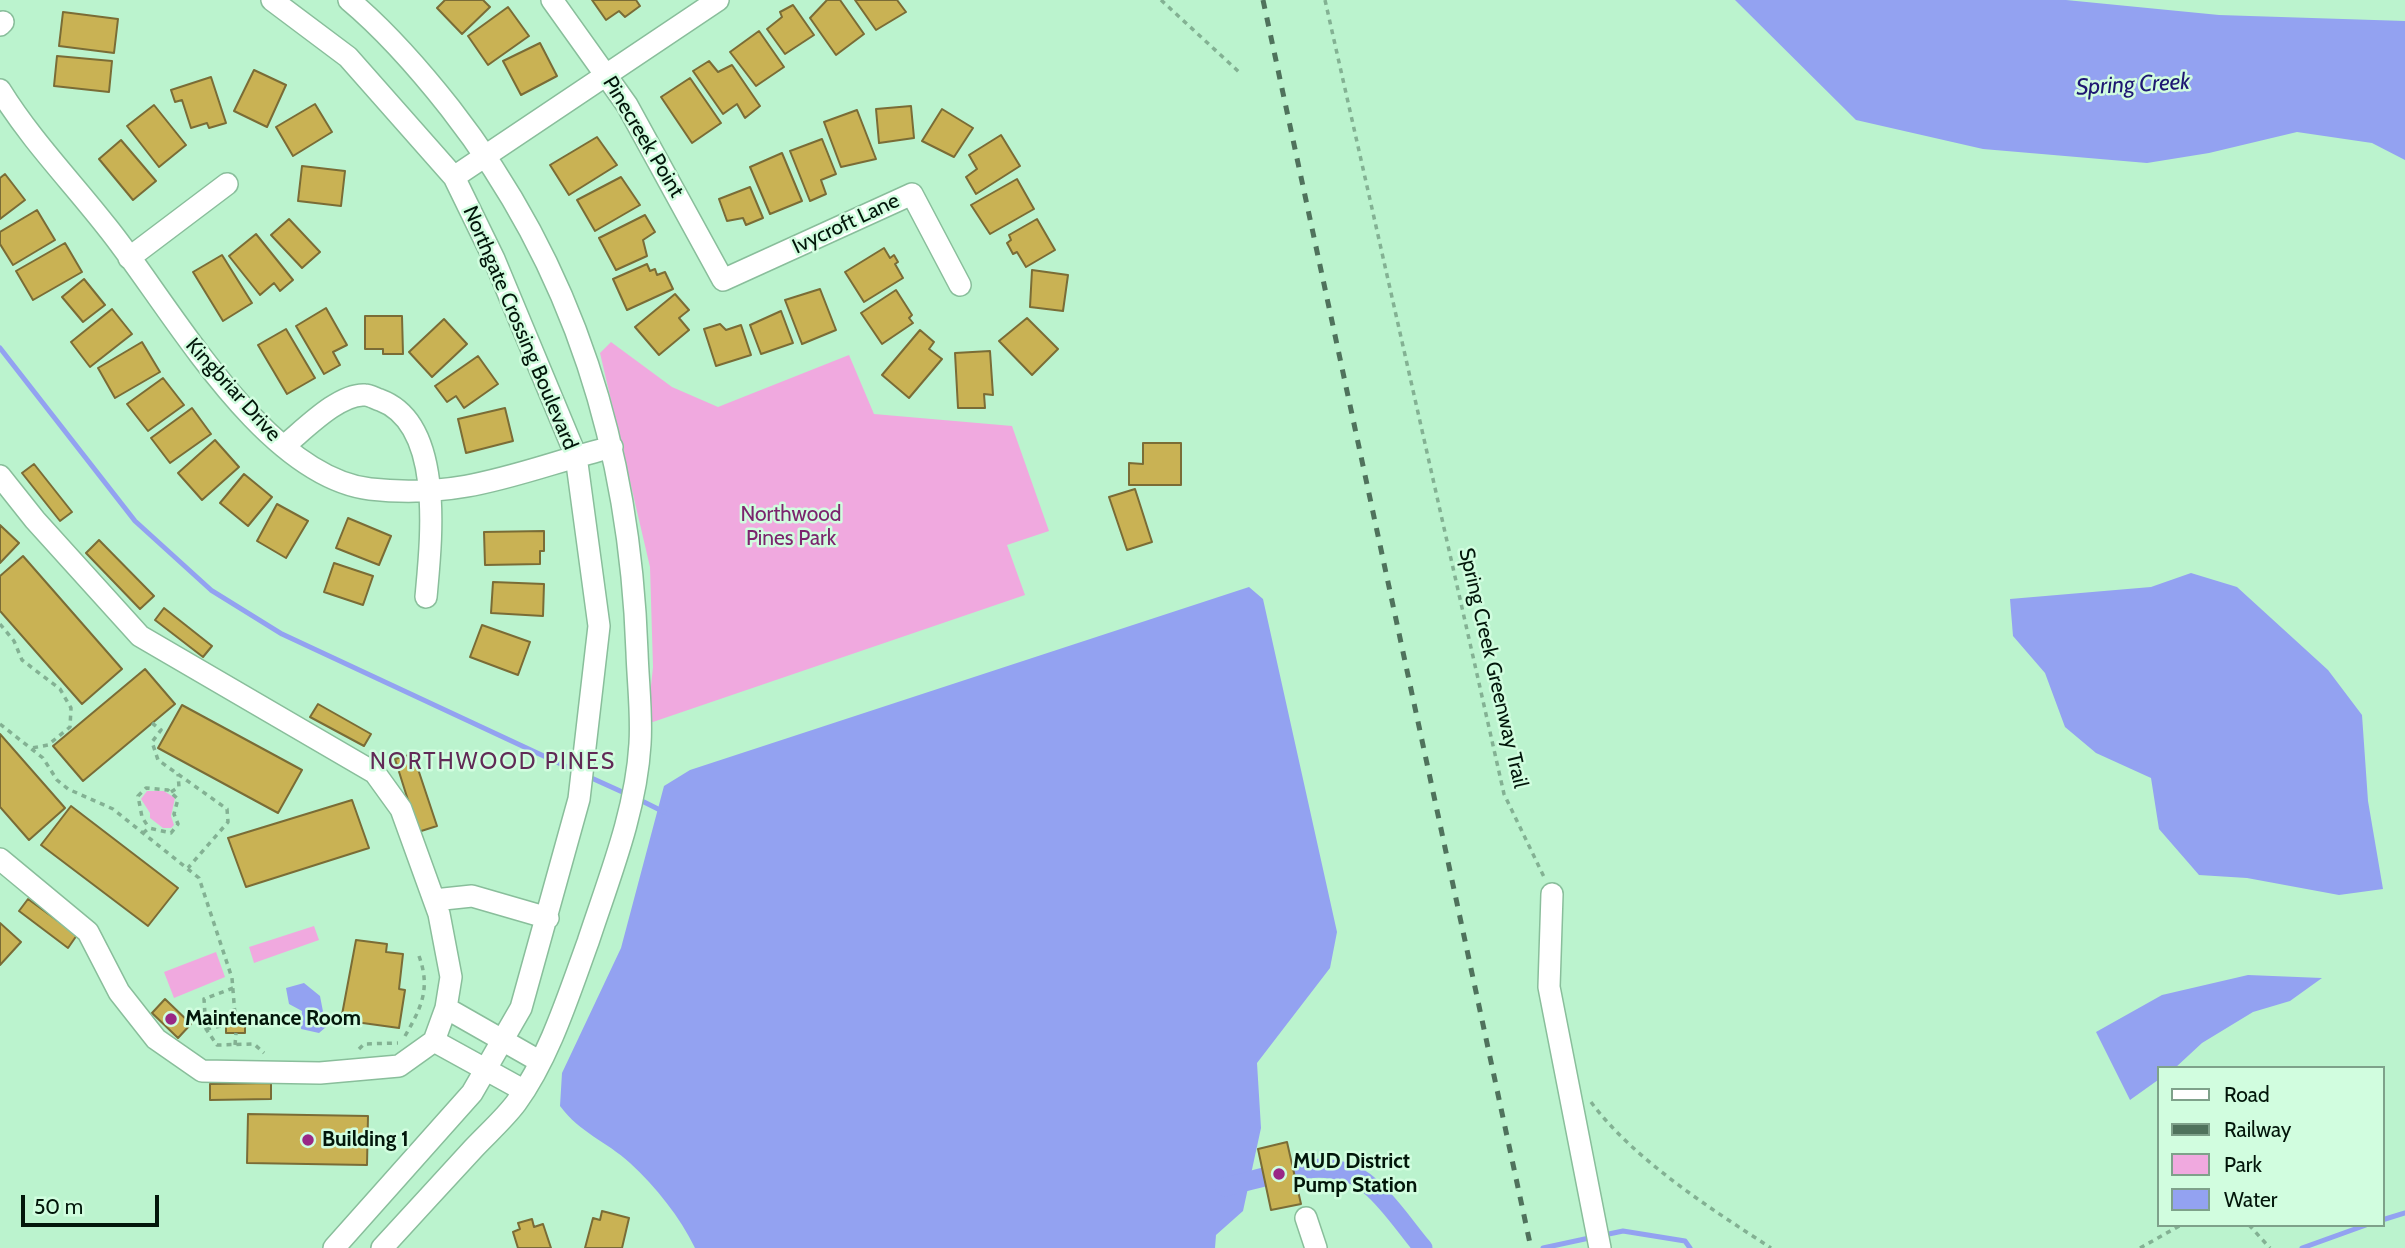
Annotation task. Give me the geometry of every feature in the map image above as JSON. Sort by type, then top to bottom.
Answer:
[{"type":"street","name":"Northgate Crossing Boulevard","points":[[271,0],[348,57],[454,177],[494,259],[576,456],[599,626],[579,799],[521,1008],[472,1093],[334,1248]]},
{"type":"street","name":"Northgate Crossing Boulevard","points":[[349,0],[433,87],[488,156],[540,249],[564,299],[601,404],[612,447],[631,551],[640,743],[626,822],[562,1015],[539,1061],[517,1102],[382,1248]]},
{"type":"street","name":"Pinecreek Point","points":[[552,0],[607,75],[650,145],[723,280]]},
{"type":"street","points":[[454,177],[718,0]]},
{"type":"street","name":"Kingbriar Drive","points":[[0,90],[24,128],[109,228],[177,328],[266,433],[338,482],[369,489],[431,491],[470,488],[612,447]]},
{"type":"street","points":[[130,258],[227,184]]},
{"type":"street","name":"Ivycroft Lane","points":[[723,280],[912,194],[961,285]]},
{"type":"street","points":[[284,446],[341,402],[365,395],[396,406],[414,428],[431,491],[426,597]]},
{"type":"street","points":[[0,476],[35,520],[140,636],[375,773],[401,809],[433,900],[451,977],[446,1008],[434,1041],[398,1066],[320,1073],[202,1071],[156,1039],[119,992],[88,932],[0,859]]},
{"type":"street","points":[[1552,894],[1549,987],[1600,1248]]},
{"type":"street","points":[[433,900],[472,896],[548,918]]},
{"type":"street","points":[[446,1008],[539,1061]]},
{"type":"street","points":[[434,1041],[523,1090]]},
{"type":"street","points":[[1306,1218],[1317,1248]]},
{"type":"path","points":[[1161,0],[1240,72]]},
{"type":"path","name":"Spring Creek Greenway Trail","points":[[1325,0],[1504,794],[1552,894]]},
{"type":"path","points":[[0,624],[14,641],[22,660],[60,689],[71,708],[70,727],[48,745],[32,748]]},
{"type":"path","points":[[152,723],[161,730],[152,742],[158,760],[228,809],[228,822],[188,868]]},
{"type":"path","points":[[0,724],[22,744],[32,748],[68,789],[113,809],[199,878],[232,978],[235,1016]]},
{"type":"path","points":[[171,792],[179,787],[178,773]]},
{"type":"path","points":[[146,788],[171,792],[178,799],[174,814],[178,824],[171,833],[149,828],[142,817],[138,796],[146,788]]},
{"type":"path","points":[[143,833],[149,828]]},
{"type":"path","points":[[357,1051],[364,1044],[401,1043],[424,1003],[424,969],[419,956]]},
{"type":"path","points":[[233,988],[204,999],[206,1029],[217,1045],[254,1044],[270,1060]]},
{"type":"path","points":[[206,1029],[226,1025]]},
{"type":"path","points":[[235,1045],[236,1033]]},
{"type":"path","points":[[1586,1094],[1608,1124],[1666,1173],[1705,1205],[1771,1248]]},
{"type":"path","points":[[2140,1248],[2177,1227]]},
{"type":"path","points":[[2251,1227],[2270,1248]]},
{"type":"green space","name":"Northwood Pines Park","points":[[611,342],[672,387],[718,407],[849,355],[874,414],[1012,426],[1049,531],[1007,545],[1025,595],[647,724],[653,667],[650,567],[600,353]]},
{"type":"green space","points":[[147,791],[164,791],[175,798],[171,816],[174,825],[171,828],[163,828],[150,818],[150,813],[141,799]]},
{"type":"green space","points":[[314,926],[319,940],[254,963],[249,947]]},
{"type":"green space","points":[[216,952],[225,977],[174,998],[164,972]]},
{"type":"water","name":"Spring Creek","points":[[1735,0],[2066,0],[2219,15],[2405,21],[2405,160],[2372,143],[2297,132],[2209,153],[2147,163],[1983,149],[1856,120]]},
{"type":"water","points":[[2191,573],[2237,587],[2328,670],[2362,715],[2368,801],[2383,889],[2339,895],[2247,878],[2199,875],[2159,829],[2151,778],[2096,753],[2065,727],[2045,673],[2013,636],[2010,599],[2151,587]]},
{"type":"water","points":[[1249,587],[1263,599],[1337,932],[1330,968],[1257,1063],[1261,1128],[1243,1211],[1216,1235],[1215,1248],[695,1248],[675,1214],[649,1182],[621,1155],[576,1123],[560,1106],[562,1073],[621,948],[664,786],[690,770]]},
{"type":"water","points":[[2248,975],[2322,978],[2290,1001],[2253,1012],[2202,1043],[2177,1066],[2156,1066],[2156,1081],[2130,1100],[2096,1032],[2162,995]]},
{"type":"water","points":[[304,983],[320,996],[326,1027],[319,1033],[301,1029],[302,1011],[289,1004],[286,988]]},
{"type":"building","points":[[445,0],[483,0],[490,7],[462,34],[437,8]]},
{"type":"building","points":[[592,0],[636,0],[640,6],[625,17],[619,11],[606,20]]},
{"type":"building","points":[[827,0],[840,0],[864,34],[836,55],[810,18]]},
{"type":"building","points":[[855,0],[897,0],[906,12],[876,30]]},
{"type":"building","points":[[793,5],[814,35],[785,54],[767,29],[782,17],[780,12]]},
{"type":"building","points":[[508,7],[529,36],[488,65],[468,36]]},
{"type":"building","points":[[63,12],[118,19],[114,53],[59,46]]},
{"type":"building","points":[[759,31],[784,67],[756,86],[730,52]]},
{"type":"building","points":[[540,43],[557,76],[521,95],[503,61]]},
{"type":"building","points":[[57,56],[112,61],[109,92],[54,86]]},
{"type":"building","points":[[709,61],[718,72],[732,65],[760,106],[745,118],[737,104],[723,114],[693,71]]},
{"type":"building","points":[[254,70],[286,85],[267,127],[234,111]]},
{"type":"building","points":[[211,77],[226,123],[209,128],[207,123],[191,128],[182,100],[175,102],[171,90]]},
{"type":"building","points":[[690,78],[721,123],[692,143],[661,97]]},
{"type":"building","points":[[315,104],[332,132],[293,156],[276,127]]},
{"type":"building","points":[[154,105],[186,145],[159,167],[127,126]]},
{"type":"building","points":[[911,106],[914,138],[879,143],[876,109]]},
{"type":"building","points":[[942,109],[973,128],[954,157],[922,141]]},
{"type":"building","points":[[857,110],[876,159],[841,167],[824,122]]},
{"type":"building","points":[[1001,135],[1020,166],[976,194],[966,177],[977,169],[969,155]]},
{"type":"building","points":[[597,137],[617,165],[569,195],[550,165]]},
{"type":"building","points":[[822,139],[836,174],[821,180],[826,194],[810,201],[790,151]]},
{"type":"building","points":[[121,140],[156,181],[133,200],[99,159]]},
{"type":"building","points":[[782,153],[802,201],[770,214],[750,167]]},
{"type":"building","points":[[302,166],[345,171],[341,206],[298,201]]},
{"type":"building","points":[[5,174],[25,200],[0,219],[0,178]]},
{"type":"building","points":[[621,177],[640,205],[595,231],[577,200]]},
{"type":"building","points":[[1017,179],[1034,209],[990,234],[971,205]]},
{"type":"building","points":[[750,187],[763,218],[746,225],[743,218],[727,221],[719,199]]},
{"type":"building","points":[[37,210],[55,240],[13,265],[0,244],[0,232]]},
{"type":"building","points":[[645,215],[655,232],[643,240],[647,256],[616,270],[599,238]]},
{"type":"building","points":[[289,219],[320,252],[302,268],[271,235]]},
{"type":"building","points":[[1037,219],[1055,250],[1026,267],[1017,252],[1013,254],[1007,243],[1011,240],[1009,235]]},
{"type":"building","points":[[256,234],[293,280],[280,291],[274,283],[260,295],[229,256]]},
{"type":"building","points":[[65,243],[82,272],[33,300],[16,271]]},
{"type":"building","points":[[884,248],[890,258],[894,255],[898,262],[895,264],[903,278],[864,302],[845,272]]},
{"type":"building","points":[[222,255],[252,303],[223,321],[193,272]]},
{"type":"building","points":[[647,264],[650,271],[655,269],[657,275],[665,272],[673,289],[627,310],[613,279]]},
{"type":"building","points":[[1032,270],[1068,275],[1063,311],[1030,307]]},
{"type":"building","points":[[84,279],[105,305],[83,322],[62,297]]},
{"type":"building","points":[[820,289],[836,330],[802,344],[785,300]]},
{"type":"building","points":[[896,290],[912,315],[909,318],[913,323],[882,344],[861,313]]},
{"type":"building","points":[[675,294],[689,310],[679,318],[689,330],[659,355],[635,327]]},
{"type":"building","points":[[326,308],[347,345],[333,352],[340,365],[324,374],[296,326]]},
{"type":"building","points":[[112,309],[132,334],[90,367],[71,342]]},
{"type":"building","points":[[781,311],[793,343],[761,354],[750,325]]},
{"type":"building","points":[[365,316],[402,316],[403,354],[383,354],[383,349],[365,349]]},
{"type":"building","points":[[1027,318],[1058,349],[1032,375],[999,341]]},
{"type":"building","points":[[444,319],[467,344],[432,377],[409,352]]},
{"type":"building","points":[[720,324],[726,330],[741,325],[751,355],[716,366],[704,329]]},
{"type":"building","points":[[286,329],[315,378],[287,394],[258,345]]},
{"type":"building","points":[[920,330],[934,342],[929,349],[942,359],[909,398],[882,375]]},
{"type":"building","points":[[142,342],[160,372],[115,398],[98,368]]},
{"type":"building","points":[[990,351],[993,395],[984,394],[985,408],[958,408],[955,353]]},
{"type":"building","points":[[478,356],[498,384],[464,408],[456,396],[447,402],[435,386]]},
{"type":"building","points":[[163,378],[184,405],[148,431],[127,404]]},
{"type":"building","points":[[192,408],[211,434],[170,463],[151,438]]},
{"type":"building","points":[[505,408],[513,441],[466,453],[458,419]]},
{"type":"building","points":[[215,440],[239,467],[202,500],[178,473]]},
{"type":"building","points":[[1143,443],[1181,443],[1181,485],[1129,485],[1129,463],[1143,464]]},
{"type":"building","points":[[34,464],[72,512],[60,521],[22,473]]},
{"type":"building","points":[[244,474],[272,497],[248,526],[220,503]]},
{"type":"building","points":[[1135,489],[1152,542],[1127,550],[1109,497]]},
{"type":"building","points":[[277,504],[308,521],[286,558],[257,541]]},
{"type":"building","points":[[348,518],[391,536],[379,565],[336,548]]},
{"type":"building","points":[[0,525],[19,543],[0,563]]},
{"type":"building","points":[[544,531],[544,551],[540,551],[540,564],[485,565],[484,532]]},
{"type":"building","points":[[99,540],[154,596],[140,609],[86,553]]},
{"type":"building","points":[[23,556],[122,669],[82,704],[0,611],[0,576]]},
{"type":"building","points":[[334,563],[373,576],[363,605],[324,592]]},
{"type":"building","points":[[493,582],[544,584],[543,616],[491,613]]},
{"type":"building","points":[[164,608],[212,646],[203,657],[155,620]]},
{"type":"building","points":[[482,625],[530,642],[518,675],[470,657]]},
{"type":"building","points":[[145,669],[175,704],[83,781],[53,746]]},
{"type":"building","points":[[318,704],[371,734],[364,746],[310,717]]},
{"type":"building","points":[[182,705],[302,770],[278,813],[158,748]]},
{"type":"building","points":[[0,734],[65,808],[29,840],[0,807]]},
{"type":"building","points":[[413,754],[437,826],[418,832],[395,759]]},
{"type":"building","points":[[352,800],[369,848],[246,887],[228,838]]},
{"type":"building","points":[[71,806],[178,888],[148,926],[41,845]]},
{"type":"building","points":[[28,899],[77,935],[68,948],[19,911]]},
{"type":"building","points":[[0,923],[21,942],[0,965]]},
{"type":"building","points":[[356,940],[387,944],[386,952],[403,954],[399,989],[405,990],[399,1028],[341,1020]]},
{"type":"building","name":"Maintenance Room","points":[[165,999],[191,1024],[178,1038],[152,1013]]},
{"type":"building","points":[[226,1015],[245,1015],[245,1033],[226,1033]]},
{"type":"building","points":[[271,1083],[271,1099],[210,1100],[210,1084]]},
{"type":"building","name":"Building 1","points":[[248,1114],[368,1116],[367,1165],[247,1163]]},
{"type":"building","name":"MUD District Pump Station","points":[[1287,1142],[1301,1204],[1271,1210],[1258,1149]]},
{"type":"building","points":[[602,1211],[629,1218],[622,1248],[585,1248],[593,1218],[600,1220]]},
{"type":"building","points":[[532,1219],[534,1227],[543,1224],[551,1248],[518,1248],[513,1232],[520,1229],[518,1223]]},
{"type":"waterway","points":[[0,348],[135,521],[211,590],[282,634],[578,772]]},
{"type":"waterway","points":[[587,776],[629,795]]},
{"type":"waterway","points":[[638,799],[664,812]]},
{"type":"waterway","points":[[1225,1187],[1280,1173],[1319,1168],[1337,1170],[1370,1186],[1423,1248]]},
{"type":"waterway","points":[[2384,1219],[2405,1213]]},
{"type":"waterway","points":[[2302,1248],[2360,1227]]},
{"type":"waterway","points":[[1604,1235],[1623,1231],[1685,1241],[1690,1248]]},
{"type":"waterway","points":[[1543,1248],[1594,1237]]},
{"type":"railway","points":[[1263,0],[1531,1248]]},
{"type":"place","name":"Maintenance Room","points":[[171,1019]]},
{"type":"place","name":"Building 1","points":[[308,1140]]},
{"type":"place","name":"MUD District Pump Station","points":[[1279,1174]]},
{"type":"district","name":"NORTHWOOD PINES","points":[[493,762]]}]
